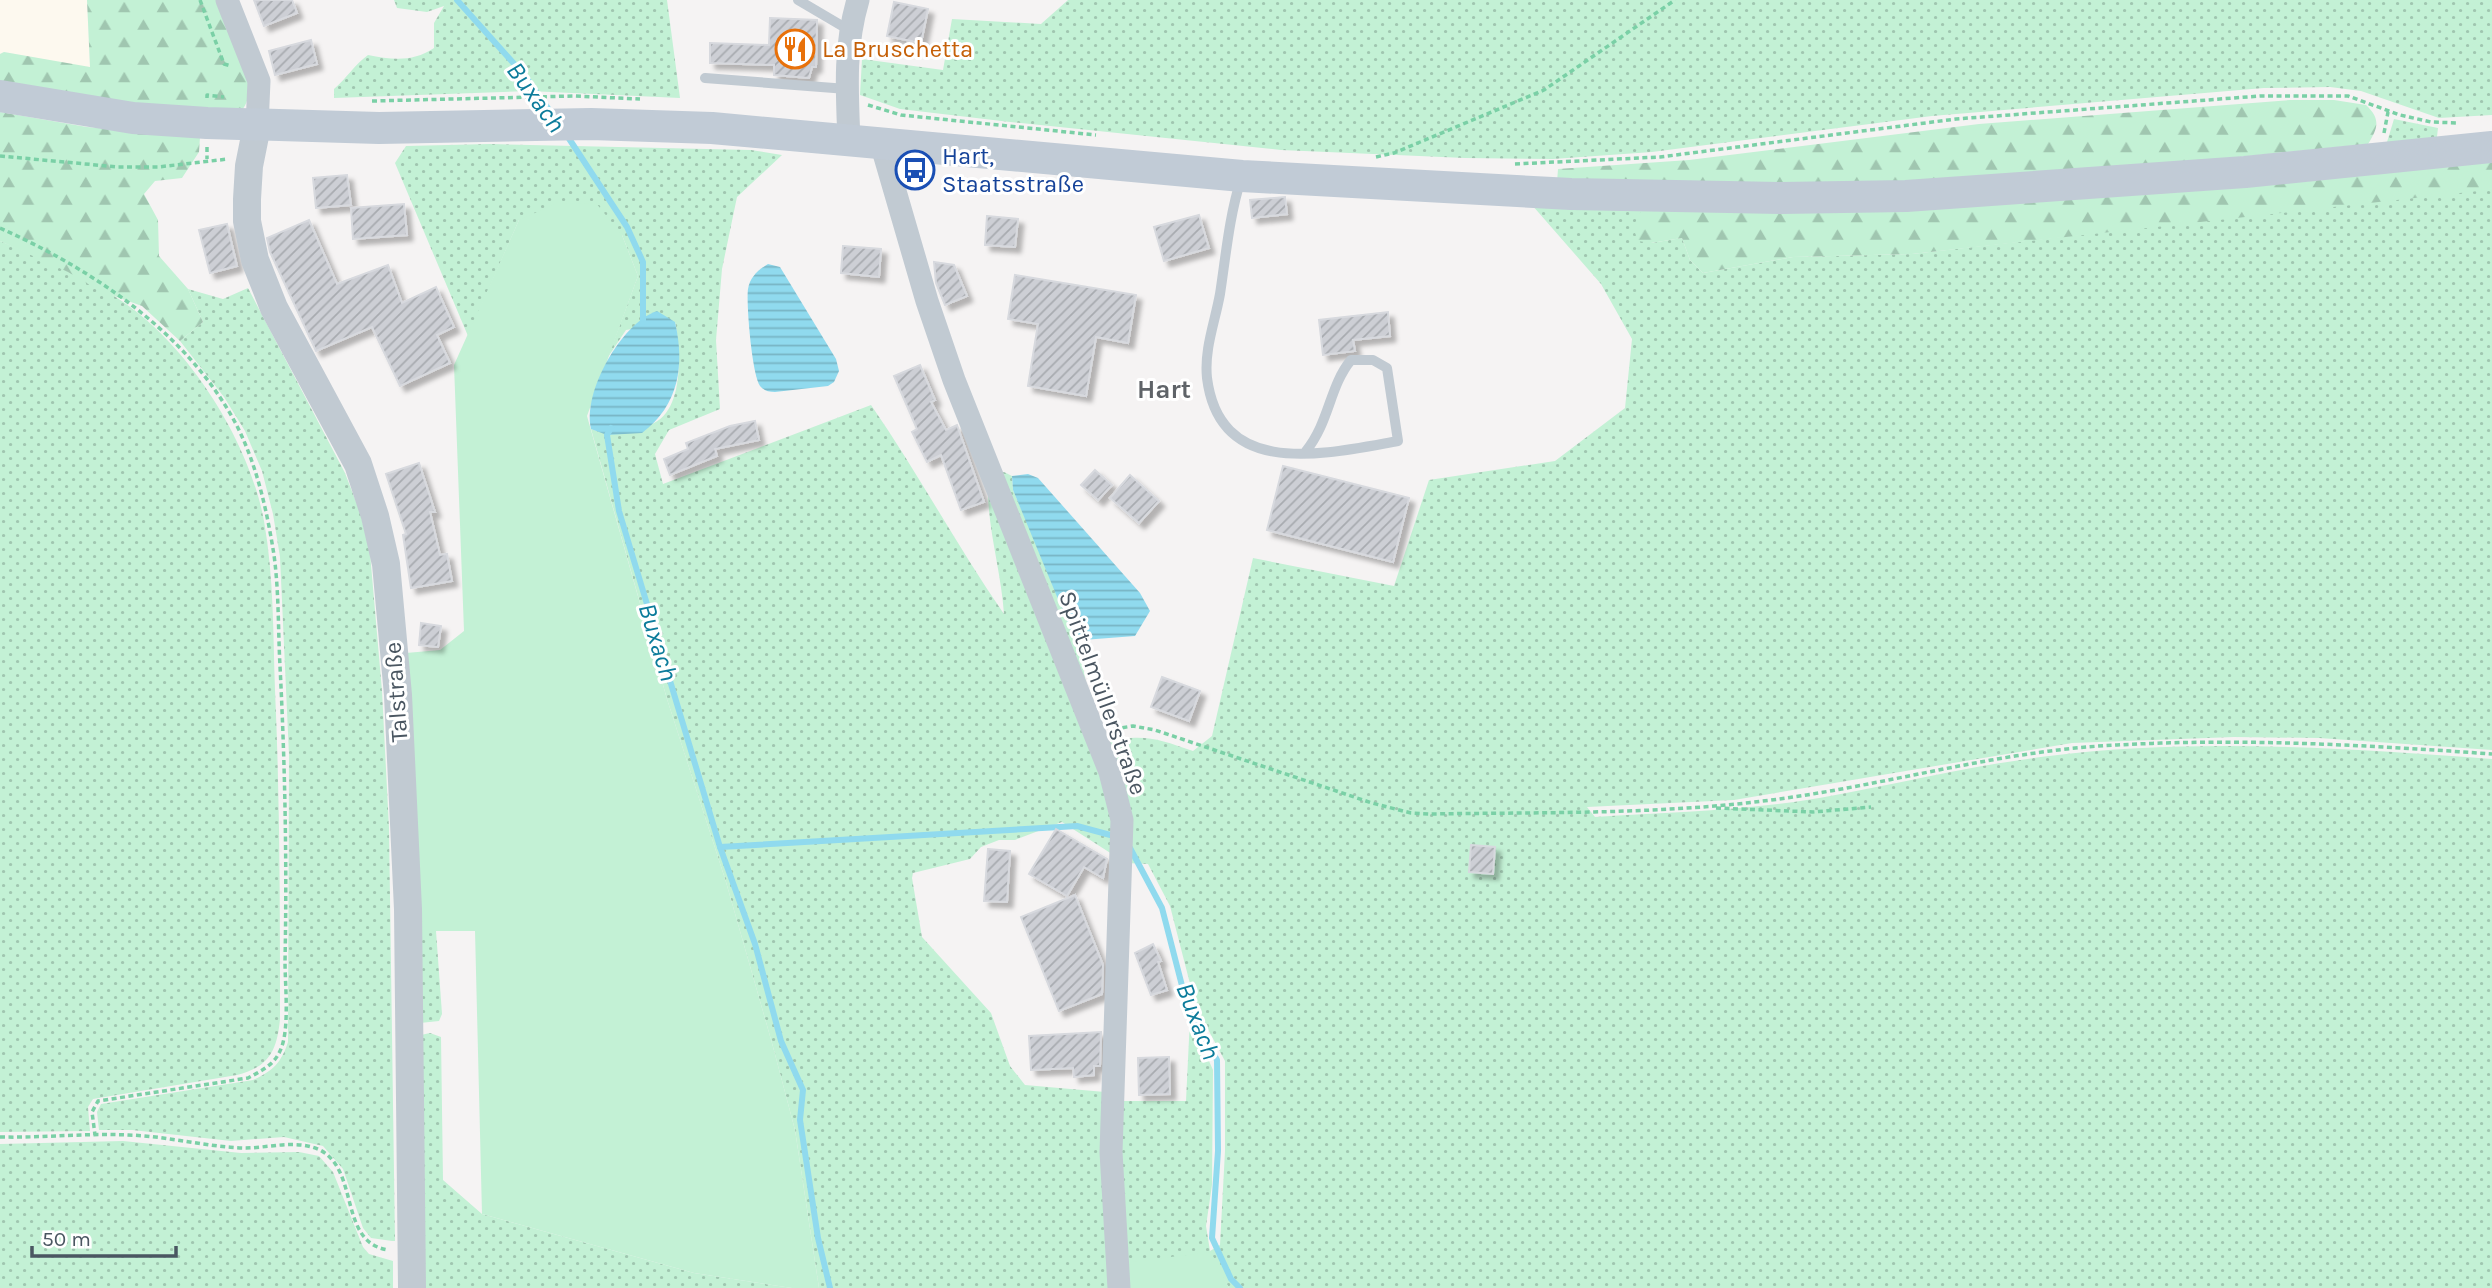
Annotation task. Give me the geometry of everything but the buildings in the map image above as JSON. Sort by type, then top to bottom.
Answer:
[{"type":"main road","points":[[0,96],[133,118],[257,126],[518,110],[591,124],[712,128],[1242,176],[1571,194],[1781,198],[1906,196],[2245,172],[2492,147]]},
{"type":"street","points":[[227,0],[259,81],[257,126]]},
{"type":"street","points":[[849,140],[849,30],[858,0]]},
{"type":"street","name":"Talstraße","points":[[257,126],[248,166],[247,200],[247,221],[255,261],[274,308],[358,464],[376,516],[386,564],[398,695],[408,909],[412,1288]]},
{"type":"street","name":"Spittelmüllerstraße","points":[[881,143],[927,301],[954,380],[1110,772],[1122,820],[1111,1152],[1119,1288]]},
{"type":"lane","points":[[798,0],[849,30]]},
{"type":"lane","points":[[705,78],[847,97]]},
{"type":"lane","points":[[1242,176],[1228,226],[1219,296],[1208,349],[1207,377],[1214,409],[1227,429],[1248,447],[1274,453],[1355,449],[1398,441],[1388,368],[1373,360],[1351,360],[1339,374],[1320,434],[1306,451]]},
{"type":"path","points":[[1387,160],[1373,159],[1394,153],[1544,90],[1675,0]]},
{"type":"path","points":[[518,110],[574,96]]},
{"type":"path","points":[[1503,164],[1647,158],[1956,119],[2260,96],[2348,96],[2417,120],[2470,123]]},
{"type":"path","points":[[847,97],[901,115],[1099,136]]},
{"type":"path","points":[[0,156],[118,167],[179,165],[207,159]]},
{"type":"path","points":[[0,228],[57,257],[107,288],[145,315],[181,349],[235,423],[254,465],[275,558],[285,807],[285,969],[281,1050],[263,1070],[248,1077],[98,1101],[92,1111],[95,1135]]},
{"type":"path","points":[[1094,736],[1116,727],[1133,726],[1155,730],[1343,794],[1412,813],[1705,807],[1813,812],[1871,807]]},
{"type":"path","points":[[1705,807],[1793,797],[2016,755],[2116,744],[2284,742],[2492,754]]},
{"type":"path","points":[[0,1137],[127,1135],[247,1148],[291,1145],[319,1150],[337,1169],[362,1237],[367,1243],[386,1250],[411,1250]]},
{"type":"shaded area","points":[[0,0],[87,0],[90,68],[4,52],[0,54]]},
{"type":"green space","points":[[87,0],[218,0],[247,72],[249,86],[242,110],[188,111],[0,84],[0,54],[4,52],[90,67]]},
{"type":"green space","points":[[394,0],[667,0],[680,98],[529,91],[334,98],[334,89],[368,55],[402,59],[418,56],[434,48],[434,23],[444,6],[427,12],[397,8]]},
{"type":"green space","points":[[1068,0],[2492,0],[2492,115],[2439,118],[2361,91],[2330,87],[2264,88],[1932,116],[1652,152],[1553,159],[1465,158],[1281,150],[1010,122],[900,109],[860,95],[862,59],[943,70],[952,19],[1041,24]]},
{"type":"green space","points":[[2290,100],[2334,100],[2366,105],[2376,119],[2374,133],[2368,144],[1974,184],[1557,182],[1558,169],[1689,160],[1979,124]]},
{"type":"green space","points":[[0,112],[87,127],[200,137],[199,152],[182,178],[155,181],[144,194],[158,220],[159,256],[188,289],[203,322],[180,341],[142,306],[100,291],[68,272],[0,241]]},
{"type":"green space","points":[[2394,119],[2438,128],[2436,145],[2387,142]]},
{"type":"green space","points":[[490,144],[751,150],[782,155],[737,197],[722,269],[716,340],[720,409],[669,430],[655,454],[663,484],[871,405],[1004,614],[991,530],[988,479],[1004,472],[1012,476],[1013,490],[1077,638],[1086,682],[1107,742],[1131,738],[1151,739],[1193,751],[1212,736],[1253,558],[1394,586],[1429,480],[1555,461],[1625,408],[1632,339],[1601,284],[1532,205],[1644,205],[1651,243],[1682,238],[1690,260],[1703,273],[1793,257],[1912,254],[2492,188],[2492,750],[2319,738],[2234,737],[2072,743],[1734,800],[1587,807],[1595,817],[1769,805],[1826,797],[2017,760],[2160,747],[2326,748],[2492,759],[2492,1288],[1229,1288],[1214,1262],[1122,1263],[1122,1101],[1186,1101],[1190,1018],[1213,1070],[1212,1185],[1206,1226],[1210,1251],[1220,1245],[1225,1151],[1225,1061],[1196,1007],[1170,906],[1148,864],[1126,863],[1062,822],[1015,840],[999,840],[981,847],[970,859],[913,873],[912,878],[922,937],[991,1013],[1010,1066],[1025,1085],[1105,1092],[1113,1288],[819,1288],[795,1130],[772,1043],[726,882],[667,699],[591,429],[607,433],[621,432],[652,424],[664,416],[671,405],[678,377],[675,322],[626,330],[608,357],[638,276],[622,235],[519,220],[468,336],[395,163],[406,146]]},
{"type":"green space","points":[[2492,158],[2492,188],[2487,190],[1912,254],[1793,257],[1703,273],[1690,260],[1682,238],[1651,243],[1638,241],[1633,227],[1644,205]]},
{"type":"green space","points":[[596,203],[622,235],[638,276],[587,416],[667,699],[726,882],[772,1043],[795,1130],[819,1288],[792,1288],[694,1273],[482,1214],[475,931],[419,931],[406,653],[440,650],[464,631],[454,365],[519,220],[555,204]]},
{"type":"green space","points":[[0,241],[114,296],[141,315],[166,338],[189,365],[229,426],[244,458],[264,521],[270,563],[278,772],[280,1019],[277,1040],[264,1062],[248,1072],[93,1099],[88,1107],[90,1131],[0,1132]]},
{"type":"green space","points":[[248,288],[345,473],[360,512],[370,553],[382,691],[389,828],[395,1241],[371,1238],[363,1228],[343,1169],[323,1146],[284,1137],[231,1141],[132,1130],[99,1130],[97,1112],[101,1104],[253,1080],[275,1065],[288,1042],[289,755],[280,557],[262,471],[245,431],[224,397],[180,341],[203,322],[188,289],[223,299]]},
{"type":"green space","points":[[419,931],[436,931],[442,1014],[439,1021],[420,1023]]},
{"type":"green space","points":[[430,1033],[441,1037],[443,1180],[482,1214],[694,1273],[792,1288],[423,1288],[421,1035]]},
{"type":"green space","points":[[123,1141],[241,1153],[299,1152],[319,1156],[333,1172],[363,1247],[369,1254],[393,1261],[393,1288],[0,1288],[0,1144]]},
{"type":"green space","points":[[1211,1252],[1229,1288],[1125,1288],[1122,1263]]},
{"type":"water","points":[[768,264],[780,267],[836,359],[839,371],[834,382],[828,386],[775,392],[763,389],[757,380],[752,355],[748,289],[755,274]]},
{"type":"water","points":[[657,311],[675,322],[678,338],[679,369],[671,397],[664,410],[642,433],[607,435],[591,429],[592,397],[607,361],[630,329]]},
{"type":"water","points":[[1028,474],[1038,478],[1140,593],[1150,611],[1135,636],[1083,640],[1072,633],[1013,490],[1012,476]]},
{"type":"waterway","name":"Buxach","points":[[457,0],[525,76],[552,114]]},
{"type":"waterway","name":"Buxach","points":[[566,134],[627,227],[643,262],[643,322]]},
{"type":"waterway","name":"Buxach","points":[[611,428],[607,435],[619,511],[720,847],[755,944],[781,1041],[803,1090],[800,1120],[818,1238],[830,1288]]},
{"type":"waterway","name":"Buxach","points":[[720,847],[1077,826],[1114,836]]},
{"type":"waterway","name":"Buxach","points":[[1130,848],[1162,908],[1188,1009],[1217,1060],[1218,1151],[1212,1238],[1231,1279],[1240,1288]]},
{"type":"place","name":"La Bruschetta","points":[[795,49]]},
{"type":"place","name":"Hart, Staatsstraße","points":[[915,170]]},
{"type":"district","name":"Hart","points":[[1164,389]]}]
